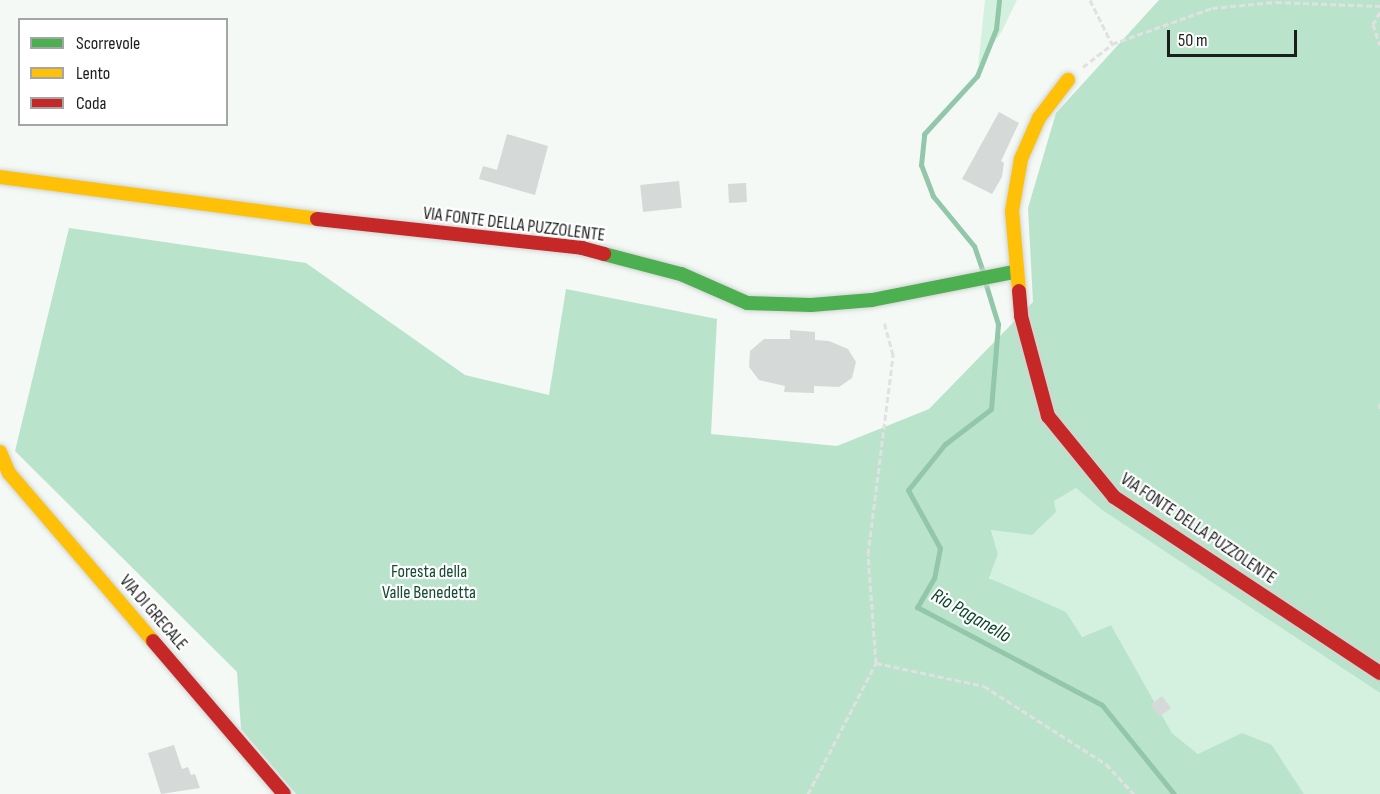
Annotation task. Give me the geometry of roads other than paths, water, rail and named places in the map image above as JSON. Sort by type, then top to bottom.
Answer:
[{"type":"street","name":"VIA FONTE DELLA PUZZOLENTE","points":[[1068,80],[1039,118],[1021,159],[1012,211],[1014,272],[1028,349],[1048,416],[1113,497],[1380,673]]},
{"type":"street","name":"VIA FONTE DELLA PUZZOLENTE","points":[[0,177],[336,222],[582,248],[681,274],[747,303],[810,305],[878,299],[1014,272]]},
{"type":"street","name":"VIA DI GRECALE","points":[[0,452],[9,473],[284,794]]},
{"type":"waterway","points":[[982,269],[974,246],[933,196],[921,165],[924,134],[977,76],[996,29],[999,0]]},
{"type":"waterway","name":"Rio Paganello","points":[[986,285],[998,324],[991,409],[945,444],[908,490],[940,548],[934,578],[917,607],[1102,705],[1174,794]]},
{"type":"park label","name":"Foresta della Valle Benedetta","points":[[429,583]]}]
